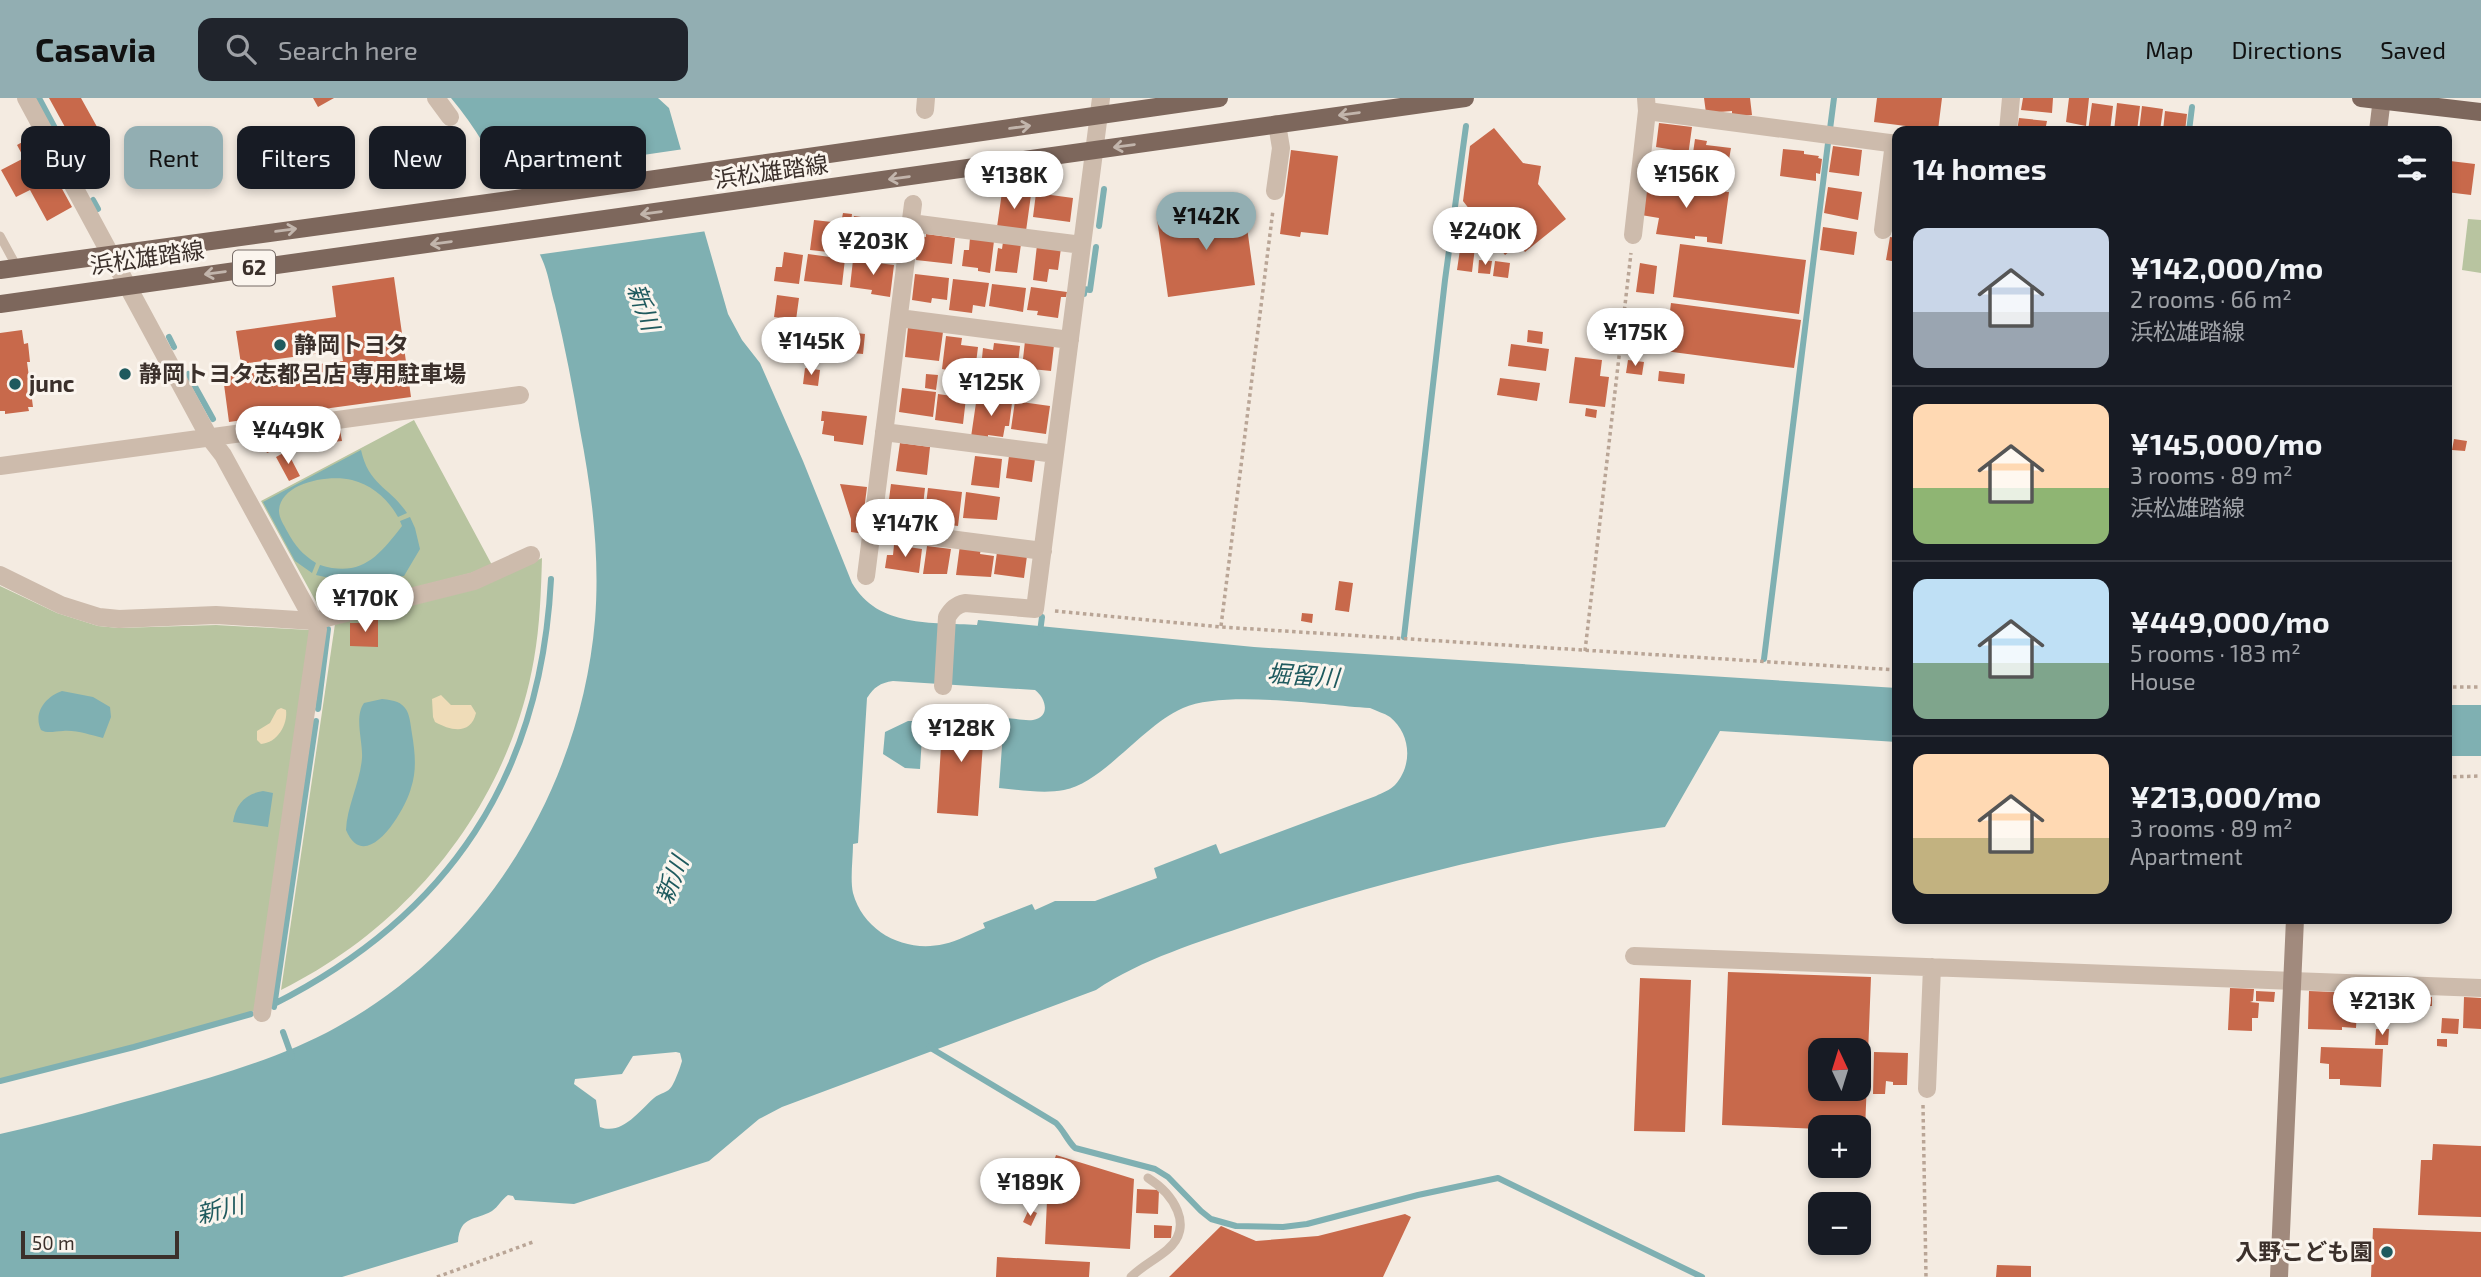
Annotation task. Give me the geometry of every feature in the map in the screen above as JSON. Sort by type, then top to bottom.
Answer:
[{"type":"main road","name":"浜松雄踏線","points":[[8,269],[710,171],[1100,107],[1219,98]]},
{"type":"main road","name":"浜松雄踏線","points":[[0,304],[1465,98]]},
{"type":"main road","points":[[2361,98],[2481,112]]},
{"type":"street","points":[[26,98],[209,437],[223,455],[318,629],[262,1013]]},
{"type":"street","points":[[437,98],[450,117]]},
{"type":"street","points":[[2008,126],[2011,98]]},
{"type":"street","points":[[2378,126],[2381,99]]},
{"type":"street","points":[[1633,235],[1646,105],[1892,144]]},
{"type":"street","points":[[943,686],[947,617],[957,605],[965,603],[1035,609],[1100,107]]},
{"type":"street","points":[[1275,191],[1281,148],[1277,124]]},
{"type":"street","points":[[1883,230],[1892,166]]},
{"type":"street","points":[[866,576],[913,204]]},
{"type":"street","points":[[911,223],[1082,245]]},
{"type":"street","points":[[899,318],[1070,340]]},
{"type":"street","points":[[0,466],[520,395]]},
{"type":"street","points":[[884,432],[1055,454]]},
{"type":"street","points":[[872,529],[1042,551]]},
{"type":"street","points":[[0,575],[61,604],[99,617],[119,619],[216,615],[314,621],[474,581],[531,555]]},
{"type":"street","points":[[2279,1277],[2295,924]]},
{"type":"street","points":[[1634,956],[2481,988]]},
{"type":"street","points":[[1927,1089],[1932,967]]},
{"type":"lane","points":[[0,236],[8,269]]},
{"type":"lane","points":[[1131,1277],[1166,1251],[1180,1232],[1181,1220],[1172,1200],[1148,1178]]},
{"type":"path","points":[[450,117],[451,126]]},
{"type":"path","points":[[1221,627],[1275,191]]},
{"type":"path","points":[[1585,651],[1633,235]]},
{"type":"path","points":[[1035,609],[1221,627],[1892,670]]},
{"type":"path","points":[[2452,687],[2481,687]]},
{"type":"path","points":[[2452,777],[2481,776]]},
{"type":"path","points":[[1926,1277],[1923,1107],[1927,1089]]},
{"type":"path","points":[[437,1277],[533,1242]]},
{"type":"green space","points":[[2468,219],[2481,220],[2481,273],[2462,270]]},
{"type":"green space","points":[[414,420],[492,565],[471,573],[321,611],[261,501]]},
{"type":"green space","points":[[542,558],[536,646],[521,712],[502,762],[477,810],[447,854],[412,895],[372,932],[328,963],[281,990],[335,624],[476,588]]},
{"type":"green space","points":[[0,586],[57,613],[98,626],[119,628],[216,625],[310,630],[254,1011],[134,1046],[0,1080]]},
{"type":"sand","points":[[441,695],[451,705],[471,705],[476,713],[470,725],[454,729],[435,722],[432,699]]},
{"type":"sand","points":[[281,708],[286,710],[283,727],[276,737],[261,744],[257,740],[257,731],[270,723]]},
{"type":"water","points":[[451,98],[658,98],[669,108],[728,314],[742,340],[760,363],[852,583],[863,598],[891,615],[925,622],[977,625],[978,620],[1254,647],[1892,688],[1892,742],[1720,731],[1665,827],[1560,844],[1456,866],[1302,908],[1212,938],[1152,960],[1096,990],[782,1107],[759,1119],[709,1161],[574,1204],[515,1200],[508,1195],[492,1211],[465,1223],[459,1233],[458,1242],[342,1277],[0,1277],[0,1134],[208,1078],[295,1047],[337,1027],[390,993],[438,953],[480,907],[516,856],[546,801],[570,743],[586,682],[595,620],[594,525],[584,453],[555,305],[544,264],[508,189],[646,189],[646,126],[480,126],[480,138]],"holes":[[[893,681],[1035,690],[1045,707],[1039,718],[1004,718],[999,788],[1048,792],[1079,785],[1108,766],[1168,716],[1183,708],[1223,700],[1274,700],[1370,708],[1388,716],[1397,724],[1406,741],[1407,759],[1395,785],[1376,796],[1220,854],[1216,844],[1154,868],[1157,878],[1095,901],[1055,901],[1035,910],[1032,904],[983,923],[985,928],[944,944],[915,945],[888,937],[867,919],[859,907],[852,887],[853,844],[858,843],[867,698],[878,686]],[[676,1052],[680,1053],[682,1061],[670,1088],[616,1128],[600,1127],[596,1100],[574,1084],[575,1079],[622,1074],[633,1056]]]},
{"type":"water","points":[[361,450],[369,471],[407,513],[398,517],[379,494],[352,480],[331,478],[297,487],[282,501],[279,514],[296,545],[316,563],[312,573],[295,561],[263,502]]},
{"type":"water","points":[[410,517],[420,549],[404,576],[343,581],[316,575],[320,565],[347,569],[368,562],[394,537],[402,526],[400,521]]},
{"type":"water","points":[[62,691],[93,697],[110,707],[111,717],[103,738],[74,731],[41,730],[39,718],[42,706],[50,697]]},
{"type":"water","points":[[382,699],[397,702],[408,713],[414,748],[414,774],[408,798],[394,823],[374,843],[364,846],[354,843],[346,830],[362,758],[360,715],[364,703]]},
{"type":"water","points":[[2452,705],[2481,705],[2481,756],[2452,756]]},
{"type":"water","points":[[908,721],[923,721],[920,769],[905,768],[883,754],[885,732]]},
{"type":"water","points":[[263,791],[273,793],[268,827],[233,822],[242,801]]},
{"type":"pier","points":[[684,149],[707,231],[536,255],[505,189],[646,189],[646,155]]},
{"type":"building","points":[[49,98],[81,98],[97,126],[64,126]]},
{"type":"building","points":[[313,98],[334,98],[318,107]]},
{"type":"building","points":[[1704,98],[1750,98],[1752,115],[1732,117],[1732,111],[1706,113]]},
{"type":"building","points":[[1877,98],[1942,98],[1938,126],[1874,122]]},
{"type":"building","points":[[2023,98],[2053,98],[2052,113],[2021,110]]},
{"type":"building","points":[[2069,98],[2089,98],[2086,126],[2066,122]]},
{"type":"building","points":[[2092,103],[2113,106],[2111,126],[2089,126]]},
{"type":"building","points":[[2117,103],[2140,106],[2138,126],[2115,126]]},
{"type":"building","points":[[2142,106],[2163,109],[2161,126],[2140,126]]},
{"type":"building","points":[[2165,111],[2187,114],[2186,126],[2164,126]]},
{"type":"building","points":[[2019,118],[2047,121],[2046,126],[2018,126]]},
{"type":"building","points":[[1659,123],[1692,127],[1688,156],[1656,147]]},
{"type":"building","points":[[1494,128],[1523,163],[1541,166],[1538,184],[1566,219],[1525,252],[1519,244],[1505,255],[1463,201],[1470,146]]},
{"type":"building","points":[[1695,139],[1707,141],[1706,145],[1731,148],[1727,171],[1691,167]]},
{"type":"building","points":[[1833,146],[1862,150],[1859,176],[1829,172]]},
{"type":"building","points":[[1783,149],[1819,156],[1818,158],[1822,159],[1820,174],[1816,173],[1816,181],[1780,176]]},
{"type":"building","points":[[1291,150],[1338,156],[1328,235],[1301,232],[1300,237],[1280,234]]},
{"type":"building","points":[[21,160],[21,189],[62,189],[72,207],[47,221],[30,190],[16,197],[1,170]]},
{"type":"building","points":[[2452,161],[2475,164],[2471,195],[2452,193]]},
{"type":"building","points":[[1646,178],[1668,181],[1668,184],[1727,189],[1726,192],[1729,192],[1722,244],[1707,242],[1707,237],[1695,236],[1695,239],[1656,234],[1659,218],[1641,215]]},
{"type":"building","points":[[1828,187],[1862,192],[1858,220],[1824,213]]},
{"type":"building","points":[[1002,192],[1031,195],[1026,231],[997,227]]},
{"type":"building","points":[[1036,193],[1073,198],[1070,222],[1033,217]]},
{"type":"building","points":[[1244,206],[1255,285],[1168,297],[1157,219]]},
{"type":"building","points":[[843,213],[852,214],[847,254],[810,250],[814,220],[841,223]]},
{"type":"building","points":[[854,216],[861,217],[859,238],[851,237]]},
{"type":"building","points":[[1823,227],[1857,232],[1854,255],[1820,250]]},
{"type":"building","points":[[1463,229],[1477,231],[1472,272],[1457,270]]},
{"type":"building","points":[[926,234],[955,238],[952,264],[916,260],[919,236],[926,237]]},
{"type":"building","points":[[1890,237],[1892,237],[1892,261],[1886,260]]},
{"type":"building","points":[[970,238],[994,241],[990,273],[962,266],[964,250],[969,250]]},
{"type":"building","points":[[1003,242],[1021,244],[1017,273],[995,271],[998,248],[1002,249]]},
{"type":"building","points":[[1680,244],[1806,260],[1799,314],[1673,297]]},
{"type":"building","points":[[1037,245],[1061,248],[1058,270],[1049,269],[1047,282],[1033,280]]},
{"type":"building","points":[[784,252],[803,255],[799,284],[774,281],[776,267],[782,267]]},
{"type":"building","points":[[808,254],[845,259],[842,285],[804,281]]},
{"type":"building","points":[[853,260],[894,265],[890,297],[871,294],[872,290],[850,287]]},
{"type":"building","points":[[1479,260],[1492,261],[1490,274],[1478,273]]},
{"type":"building","points":[[1495,261],[1510,263],[1508,278],[1493,276]]},
{"type":"building","points":[[1640,263],[1657,266],[1654,294],[1636,292]]},
{"type":"building","points":[[915,274],[949,278],[947,300],[932,298],[931,303],[912,300]]},
{"type":"building","name":"静岡トヨタ","points":[[394,277],[411,397],[229,422],[223,377],[343,361],[339,335],[320,338],[322,353],[241,364],[236,331],[336,317],[332,286]]},
{"type":"building","points":[[953,279],[989,283],[985,307],[973,305],[972,313],[949,310]]},
{"type":"building","points":[[992,284],[1026,288],[1023,312],[989,306]]},
{"type":"building","points":[[1031,287],[1067,292],[1066,297],[1061,297],[1058,318],[1037,315],[1038,311],[1027,310]]},
{"type":"building","points":[[777,295],[799,298],[796,320],[774,317]]},
{"type":"building","points":[[1671,303],[1801,320],[1794,368],[1665,351]]},
{"type":"building","points":[[908,327],[943,332],[939,361],[905,357]]},
{"type":"building","name":"junc","points":[[22,330],[24,344],[28,343],[30,362],[27,362],[33,407],[28,407],[29,411],[5,414],[5,411],[0,411],[0,333]]},
{"type":"building","points":[[833,330],[865,334],[863,354],[830,351]]},
{"type":"building","points":[[1528,330],[1543,332],[1542,344],[1527,342]]},
{"type":"building","points":[[946,336],[962,338],[961,345],[978,347],[974,379],[957,377],[958,372],[942,369]]},
{"type":"building","points":[[1025,341],[1054,345],[1051,371],[1022,368]]},
{"type":"building","points":[[994,343],[1020,346],[1017,373],[981,368],[983,348],[993,350]]},
{"type":"building","points":[[1511,344],[1549,349],[1546,371],[1508,366]]},
{"type":"building","points":[[1575,357],[1602,360],[1600,376],[1609,377],[1605,407],[1569,403]]},
{"type":"building","points":[[1628,360],[1644,362],[1642,375],[1626,373]]},
{"type":"building","points":[[805,368],[820,370],[818,386],[803,384]]},
{"type":"building","points":[[1659,371],[1685,374],[1684,384],[1658,381]]},
{"type":"building","points":[[926,374],[938,375],[936,390],[925,388]]},
{"type":"building","points":[[1500,378],[1540,383],[1537,401],[1497,395]]},
{"type":"building","points":[[902,388],[936,392],[933,417],[899,412]]},
{"type":"building","points":[[938,394],[966,398],[963,424],[935,420]]},
{"type":"building","points":[[977,396],[1012,403],[1009,426],[1005,426],[1003,437],[971,437]]},
{"type":"building","points":[[1015,401],[1050,406],[1046,434],[1011,429]]},
{"type":"building","points":[[1586,408],[1597,410],[1596,418],[1585,416]]},
{"type":"building","points":[[822,411],[867,416],[863,445],[834,441],[834,436],[822,434]]},
{"type":"building","points":[[340,430],[342,441],[323,443],[322,433]]},
{"type":"building","points":[[280,437],[286,450],[281,452],[274,441]]},
{"type":"building","points":[[2454,439],[2467,441],[2465,451],[2452,450]]},
{"type":"building","points":[[268,440],[274,450],[267,453],[262,443]]},
{"type":"building","points":[[900,443],[930,447],[927,475],[896,471]]},
{"type":"building","points":[[287,451],[300,476],[289,481],[276,457]]},
{"type":"building","points":[[975,456],[1002,459],[999,488],[971,485]]},
{"type":"building","points":[[1009,456],[1035,459],[1032,482],[1006,478]]},
{"type":"building","points":[[840,484],[867,487],[863,518],[866,519],[865,534],[851,532],[851,519]]},
{"type":"building","points":[[891,484],[925,488],[922,515],[888,507]]},
{"type":"building","points":[[928,488],[962,492],[958,526],[941,524],[942,516],[925,513]]},
{"type":"building","points":[[966,492],[1000,497],[997,520],[963,518]]},
{"type":"building","points":[[894,545],[922,549],[919,573],[885,568],[887,555],[893,555]]},
{"type":"building","points":[[960,545],[981,549],[980,554],[994,556],[991,577],[956,575]]},
{"type":"building","points":[[927,546],[951,549],[947,574],[923,574]]},
{"type":"building","points":[[997,552],[1027,556],[1024,578],[994,574]]},
{"type":"building","points":[[1339,581],[1353,583],[1349,612],[1335,610]]},
{"type":"building","points":[[1302,613],[1313,614],[1312,623],[1301,621]]},
{"type":"building","points":[[367,619],[378,619],[378,647],[350,646],[350,623],[367,623]]},
{"type":"building","points":[[943,712],[985,714],[978,816],[937,813]]},
{"type":"building","points":[[1728,972],[1871,977],[1869,1038],[1808,1038],[1808,1101],[1866,1101],[1866,1115],[1808,1115],[1808,1129],[1722,1125]]},
{"type":"building","points":[[1640,978],[1691,980],[1685,1132],[1634,1131]]},
{"type":"building","points":[[2230,988],[2254,989],[2253,1001],[2250,1002],[2259,1003],[2258,1018],[2252,1018],[2252,1031],[2228,1030]]},
{"type":"building","points":[[2256,991],[2275,992],[2274,1002],[2256,1001]]},
{"type":"building","points":[[2309,991],[2358,993],[2356,1028],[2308,1029]]},
{"type":"building","points":[[2408,996],[2432,997],[2432,1006],[2407,1006]]},
{"type":"building","points":[[2464,997],[2481,998],[2481,1029],[2463,1028]]},
{"type":"building","points":[[2442,1018],[2459,1019],[2458,1034],[2441,1033]]},
{"type":"building","points":[[2376,1029],[2389,1029],[2388,1045],[2375,1045]]},
{"type":"building","points":[[2437,1039],[2447,1039],[2447,1047],[2437,1046]]},
{"type":"building","points":[[2321,1047],[2383,1049],[2381,1087],[2340,1085],[2340,1079],[2329,1079],[2329,1064],[2320,1063]]},
{"type":"building","points":[[1874,1052],[1908,1053],[1907,1085],[1893,1085],[1893,1082],[1886,1081],[1885,1094],[1873,1094]]},
{"type":"building","points":[[2433,1144],[2481,1146],[2481,1217],[2418,1215],[2421,1160],[2432,1160]]},
{"type":"building","points":[[1056,1155],[1134,1179],[1130,1249],[1045,1244],[1048,1179]]},
{"type":"building","points":[[1137,1189],[1159,1190],[1158,1214],[1136,1213]]},
{"type":"building","points":[[1029,1209],[1037,1213],[1031,1226],[1023,1222]]},
{"type":"building","points":[[1405,1214],[1411,1217],[1383,1277],[1169,1277],[1221,1226],[1256,1241],[1318,1236]]},
{"type":"building","points":[[1154,1225],[1172,1226],[1171,1238],[1154,1238]]},
{"type":"building","points":[[2373,1228],[2481,1232],[2481,1277],[2371,1277]]},
{"type":"building","points":[[997,1257],[1090,1262],[1089,1277],[996,1277]]},
{"type":"building","points":[[1997,1265],[2031,1266],[2031,1277],[1996,1277]]},
{"type":"waterway","points":[[39,98],[54,126]]},
{"type":"waterway","points":[[1830,129],[1834,98]]},
{"type":"waterway","points":[[2190,126],[2192,107]]},
{"type":"waterway","points":[[1404,637],[1445,280],[1466,126]]},
{"type":"waterway","points":[[1764,659],[1828,143]]},
{"type":"waterway","points":[[1099,226],[1104,189]]},
{"type":"waterway","points":[[93,200],[98,209]]},
{"type":"waterway","points":[[1084,294],[1084,289],[1090,290],[1096,247]]},
{"type":"waterway","points":[[169,337],[174,347]]},
{"type":"waterway","points":[[188,374],[213,419]]},
{"type":"waterway","points":[[274,1004],[336,968],[390,928],[436,882],[475,832],[505,777],[528,716],[543,650],[551,579]]},
{"type":"waterway","points":[[1040,632],[1042,617]]},
{"type":"waterway","points":[[318,709],[328,629]]},
{"type":"waterway","points":[[274,1007],[316,721]]},
{"type":"waterway","points":[[0,1081],[251,1014]]},
{"type":"waterway","points":[[283,1032],[292,1057]]},
{"type":"waterway","points":[[929,1047],[1056,1123],[1075,1148],[1155,1169],[1168,1177],[1211,1219],[1236,1226],[1283,1227],[1307,1224],[1418,1195],[1498,1178],[1702,1277]]},
{"type":"place","name":"静岡トヨタ","points":[[280,345]]},
{"type":"place","name":"静岡トヨタ志都呂店 専用駐車場","points":[[125,374]]},
{"type":"place","name":"junc","points":[[15,384]]},
{"type":"place","name":"入野こども園","points":[[2387,1252]]},
{"type":"water label","name":"新川","points":[[643,307]]},
{"type":"water label","name":"堀留川","points":[[1303,676]]},
{"type":"water label","name":"新川","points":[[672,880]]},
{"type":"water label","name":"新川","points":[[220,1210]]}]
